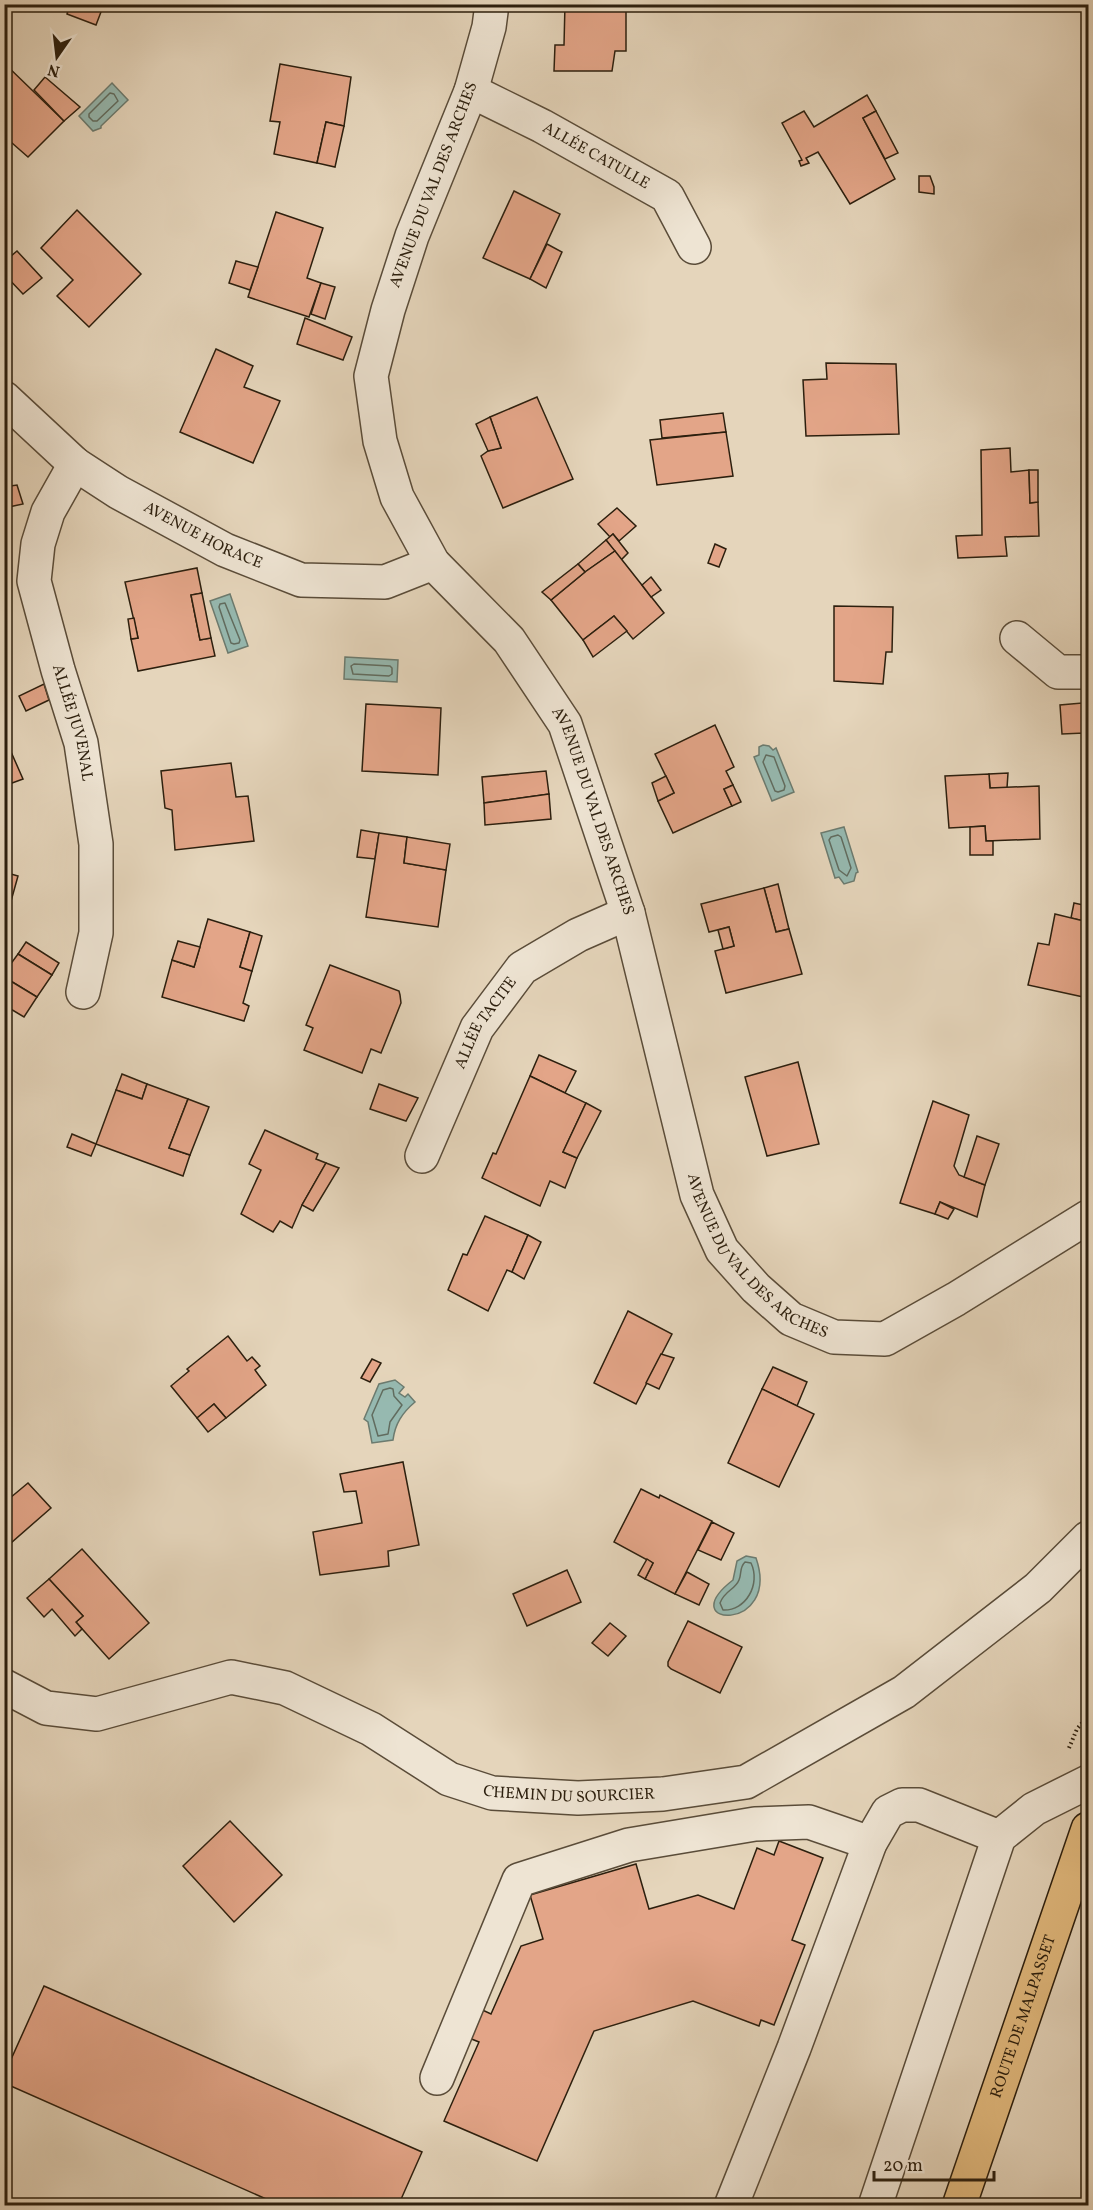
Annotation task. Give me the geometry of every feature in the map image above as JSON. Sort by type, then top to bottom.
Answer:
[{"type":"main road","name":"ROUTE DE MALPASSET","points":[[960,2205],[1089,1830]]},
{"type":"street","name":"AVENUE DU VAL DES ARCHES","points":[[492,4],[489,27],[471,92],[412,236],[370,376],[380,441],[397,497],[433,563],[509,640],[565,724],[628,913],[697,1195],[722,1250],[756,1288],[791,1319],[834,1337],[885,1339],[956,1299],[1089,1217]]},
{"type":"street","name":"ALLÉE CATULLE","points":[[471,92],[542,126],[667,196],[694,247]]},
{"type":"street","name":"AVENUE HORACE","points":[[4,398],[75,464],[118,492],[225,550],[301,580],[385,582],[433,563]]},
{"type":"street","name":"ALLÉE JUVENAL","points":[[75,464],[48,512],[38,544],[34,581],[81,743],[96,844],[96,933],[83,992]]},
{"type":"street","points":[[1017,638],[1058,672],[1089,672]]},
{"type":"street","name":"ALLÉE TACITE","points":[[422,1156],[477,1028],[522,968],[578,935],[628,913]]},
{"type":"street","name":"CHEMIN DU SOURCIER","points":[[4,1686],[46,1708],[97,1714],[231,1677],[285,1688],[371,1729],[449,1779],[492,1793],[578,1798],[663,1794],[746,1782],[904,1692],[1038,1588],[1089,1538]]},
{"type":"street","points":[[875,2205],[999,1837],[1034,1809],[1089,1782]]},
{"type":"street","points":[[731,2205],[794,2048],[870,1843],[888,1812],[902,1804],[920,1805],[999,1837]]},
{"type":"street","points":[[437,2078],[519,1880],[629,1845],[755,1824],[810,1822],[870,1843]]},
{"type":"water","points":[[112,83],[128,100],[101,128],[93,131],[79,116]]},
{"type":"water","points":[[230,594],[248,646],[228,653],[210,601]]},
{"type":"water","points":[[345,657],[398,660],[397,682],[344,679]]},
{"type":"water","points":[[763,745],[773,750],[776,748],[794,792],[772,801],[754,757],[759,755],[759,747]]},
{"type":"water","points":[[844,827],[858,872],[854,881],[844,884],[839,877],[835,878],[821,833]]},
{"type":"water","points":[[395,1380],[404,1387],[399,1393],[405,1397],[408,1394],[415,1402],[400,1419],[393,1440],[372,1443],[368,1422],[364,1419],[379,1384]]},
{"type":"water","points":[[746,1556],[756,1558],[760,1582],[755,1600],[744,1611],[731,1615],[720,1614],[714,1607],[717,1596],[733,1580],[737,1561]]},
{"type":"building","points":[[54,4],[104,4],[96,25],[67,14],[68,10]]},
{"type":"building","points":[[565,4],[626,4],[626,51],[615,51],[612,71],[554,71],[555,45],[564,45]]},
{"type":"building","points":[[4,63],[64,121],[28,157],[4,136]]},
{"type":"building","points":[[280,64],[351,77],[344,126],[326,122],[317,163],[274,154],[280,122],[270,121]]},
{"type":"building","points":[[45,77],[80,107],[64,121],[34,90]]},
{"type":"building","points":[[867,95],[876,111],[863,118],[895,179],[850,204],[818,152],[806,158],[809,163],[801,166],[799,161],[802,160],[782,123],[804,111],[814,127]]},
{"type":"building","points":[[876,111],[898,153],[885,159],[863,118]]},
{"type":"building","points":[[326,122],[344,126],[335,167],[317,163]]},
{"type":"building","points":[[919,176],[930,176],[934,194],[919,192]]},
{"type":"building","points":[[514,191],[560,214],[530,279],[483,258]]},
{"type":"building","points":[[77,210],[141,274],[89,327],[57,296],[73,280],[41,248]]},
{"type":"building","points":[[276,212],[323,228],[307,278],[321,283],[309,317],[248,297]]},
{"type":"building","points":[[547,244],[562,252],[546,288],[530,279]]},
{"type":"building","points":[[17,251],[42,278],[23,294],[4,274],[4,262]]},
{"type":"building","points":[[236,261],[258,267],[250,290],[229,283]]},
{"type":"building","points":[[321,283],[335,287],[325,319],[311,314]]},
{"type":"building","points":[[305,318],[352,337],[343,360],[297,344]]},
{"type":"building","points":[[216,349],[253,366],[244,387],[280,401],[253,463],[180,432]]},
{"type":"building","points":[[826,363],[896,364],[899,434],[806,436],[803,380],[827,379]]},
{"type":"building","points":[[537,397],[573,479],[503,508],[481,456],[488,451],[501,448],[490,417]]},
{"type":"building","points":[[723,413],[726,432],[662,438],[660,420]]},
{"type":"building","points":[[490,417],[501,448],[488,451],[476,424]]},
{"type":"building","points":[[726,432],[733,476],[657,485],[650,440]]},
{"type":"building","points":[[1010,448],[1011,472],[1029,470],[1030,503],[1038,502],[1039,536],[1005,537],[1007,556],[958,558],[956,536],[982,535],[981,450]]},
{"type":"building","points":[[1029,470],[1038,470],[1038,502],[1030,503]]},
{"type":"building","points":[[17,485],[23,504],[4,508],[4,487]]},
{"type":"building","points":[[617,508],[636,526],[619,541],[613,534],[610,537],[598,524]]},
{"type":"building","points":[[613,534],[628,553],[621,560],[606,540]]},
{"type":"building","points":[[606,540],[615,551],[585,572],[578,564]]},
{"type":"building","points":[[715,544],[726,549],[719,567],[708,563]]},
{"type":"building","points":[[615,551],[664,613],[633,639],[614,616],[583,640],[551,600]]},
{"type":"building","points":[[578,564],[585,572],[551,600],[542,592]]},
{"type":"building","points":[[197,568],[202,593],[191,595],[200,640],[211,638],[215,656],[138,671],[131,639],[138,638],[125,582]]},
{"type":"building","points":[[651,577],[661,590],[651,597],[642,585]]},
{"type":"building","points":[[202,593],[211,638],[200,640],[191,595]]},
{"type":"building","points":[[834,606],[893,607],[892,652],[886,652],[883,684],[834,681]]},
{"type":"building","points":[[614,616],[627,631],[593,657],[583,640]]},
{"type":"building","points":[[134,618],[138,638],[131,639],[128,619]]},
{"type":"building","points":[[44,684],[49,700],[26,711],[19,696]]},
{"type":"building","points":[[1082,703],[1083,723],[1088,723],[1088,813],[1084,733],[1062,734],[1060,705]]},
{"type":"building","points":[[366,704],[441,708],[438,775],[362,771]]},
{"type":"building","points":[[715,725],[734,767],[726,771],[733,785],[724,789],[732,806],[673,833],[658,801],[674,793],[655,754]]},
{"type":"building","points":[[4,736],[23,779],[4,786]]},
{"type":"building","points":[[231,763],[236,797],[248,796],[254,841],[175,850],[172,810],[165,808],[161,771]]},
{"type":"building","points":[[546,771],[549,794],[484,803],[482,777]]},
{"type":"building","points":[[1008,773],[1007,788],[990,788],[989,774]]},
{"type":"building","points":[[989,774],[990,788],[1039,786],[1040,839],[986,841],[985,826],[949,828],[945,776]]},
{"type":"building","points":[[666,776],[674,793],[658,801],[652,783]]},
{"type":"building","points":[[733,785],[741,802],[732,806],[724,789]]},
{"type":"building","points":[[549,794],[551,819],[485,825],[484,803]]},
{"type":"building","points":[[985,826],[986,841],[993,841],[993,855],[970,855],[970,827]]},
{"type":"building","points":[[361,830],[379,833],[375,859],[357,857]]},
{"type":"building","points":[[379,833],[407,837],[404,863],[446,870],[438,927],[366,917]]},
{"type":"building","points":[[407,837],[450,844],[446,870],[404,863]]},
{"type":"building","points":[[4,872],[18,876],[8,912],[4,910]]},
{"type":"building","points":[[778,884],[789,929],[776,932],[764,888]]},
{"type":"building","points":[[764,888],[776,932],[789,929],[802,974],[726,993],[715,951],[734,946],[729,927],[709,932],[701,904]]},
{"type":"building","points":[[1074,903],[1088,906],[1088,922],[1071,918]]},
{"type":"building","points":[[1055,914],[1088,922],[1088,998],[1028,985],[1038,943],[1049,945]]},
{"type":"building","points":[[208,919],[250,932],[240,967],[252,971],[243,1003],[249,1006],[244,1021],[162,997],[172,960],[194,967]]},
{"type":"building","points":[[729,927],[734,946],[723,949],[718,930]]},
{"type":"building","points":[[250,932],[262,936],[252,971],[240,967]]},
{"type":"building","points":[[178,941],[200,947],[194,967],[172,960]]},
{"type":"building","points":[[26,942],[59,963],[52,975],[18,954]]},
{"type":"building","points":[[18,954],[52,975],[37,997],[4,977],[4,973]]},
{"type":"building","points":[[330,965],[399,991],[401,1003],[381,1053],[371,1049],[362,1073],[304,1050],[313,1028],[306,1025]]},
{"type":"building","points":[[4,977],[37,997],[24,1017],[4,1005]]},
{"type":"building","points":[[539,1055],[576,1071],[565,1093],[530,1076]]},
{"type":"building","points":[[798,1062],[819,1144],[767,1156],[745,1077]]},
{"type":"building","points":[[122,1074],[147,1084],[142,1099],[116,1090]]},
{"type":"building","points":[[530,1076],[586,1103],[563,1152],[577,1158],[565,1188],[550,1181],[540,1206],[482,1178],[493,1153],[496,1154]]},
{"type":"building","points":[[147,1084],[188,1099],[169,1148],[190,1155],[183,1176],[96,1144],[116,1090],[142,1099]]},
{"type":"building","points":[[379,1084],[418,1098],[406,1121],[370,1109]]},
{"type":"building","points":[[188,1099],[209,1107],[190,1155],[169,1148]]},
{"type":"building","points":[[933,1101],[969,1115],[954,1166],[959,1175],[985,1185],[977,1217],[940,1202],[935,1214],[900,1203]]},
{"type":"building","points":[[586,1103],[601,1111],[577,1158],[563,1152]]},
{"type":"building","points":[[265,1130],[318,1154],[316,1159],[326,1163],[292,1228],[280,1221],[273,1232],[241,1214],[261,1170],[249,1164]]},
{"type":"building","points":[[72,1134],[96,1144],[91,1156],[67,1147]]},
{"type":"building","points":[[977,1136],[999,1144],[985,1185],[964,1177]]},
{"type":"building","points":[[326,1163],[339,1168],[313,1211],[302,1205]]},
{"type":"building","points":[[940,1202],[954,1209],[948,1219],[935,1214]]},
{"type":"building","points":[[485,1216],[528,1235],[512,1272],[507,1270],[488,1311],[448,1290],[463,1254],[467,1255]]},
{"type":"building","points":[[528,1235],[541,1242],[524,1279],[512,1272]]},
{"type":"building","points":[[628,1311],[672,1334],[636,1404],[594,1383]]},
{"type":"building","points":[[228,1336],[247,1361],[252,1357],[260,1366],[255,1370],[266,1385],[226,1418],[214,1404],[197,1418],[171,1386],[189,1371],[187,1369]]},
{"type":"building","points":[[661,1354],[674,1358],[659,1389],[646,1383]]},
{"type":"building","points":[[372,1359],[381,1363],[370,1382],[361,1378]]},
{"type":"building","points":[[773,1367],[807,1382],[797,1406],[762,1389]]},
{"type":"building","points":[[762,1389],[814,1414],[779,1487],[728,1463]]},
{"type":"building","points":[[214,1404],[226,1418],[208,1432],[197,1418]]},
{"type":"building","points":[[403,1462],[419,1545],[388,1551],[389,1566],[320,1575],[313,1532],[362,1523],[356,1491],[344,1492],[340,1474]]},
{"type":"building","points":[[28,1483],[51,1508],[4,1549],[4,1503]]},
{"type":"building","points":[[641,1489],[659,1498],[660,1495],[712,1521],[675,1594],[645,1579],[653,1563],[614,1542]]},
{"type":"building","points":[[712,1522],[734,1533],[721,1560],[698,1550]]},
{"type":"building","points":[[82,1549],[149,1623],[109,1659],[76,1622],[83,1616],[49,1579]]},
{"type":"building","points":[[647,1559],[653,1563],[645,1579],[638,1575]]},
{"type":"building","points":[[567,1570],[581,1602],[527,1626],[513,1594]]},
{"type":"building","points":[[687,1572],[709,1584],[699,1605],[675,1594]]},
{"type":"building","points":[[49,1579],[83,1616],[76,1622],[82,1629],[75,1636],[52,1609],[44,1617],[27,1598]]},
{"type":"building","points":[[688,1621],[742,1647],[720,1693],[668,1666]]},
{"type":"building","points":[[610,1623],[626,1636],[608,1656],[592,1643]]},
{"type":"building","points":[[230,1821],[282,1875],[234,1922],[183,1866]]},
{"type":"building","points":[[779,1841],[823,1858],[792,1940],[805,1945],[774,2025],[761,2020],[759,2026],[693,2001],[594,2031],[537,2161],[444,2121],[479,2042],[464,2036],[476,2007],[491,2014],[521,1946],[543,1939],[530,1895],[636,1864],[649,1909],[698,1895],[734,1909],[757,1848],[774,1855]]},
{"type":"building","points":[[44,1986],[422,2152],[398,2206],[282,2206],[4,2083],[4,2075]]}]
